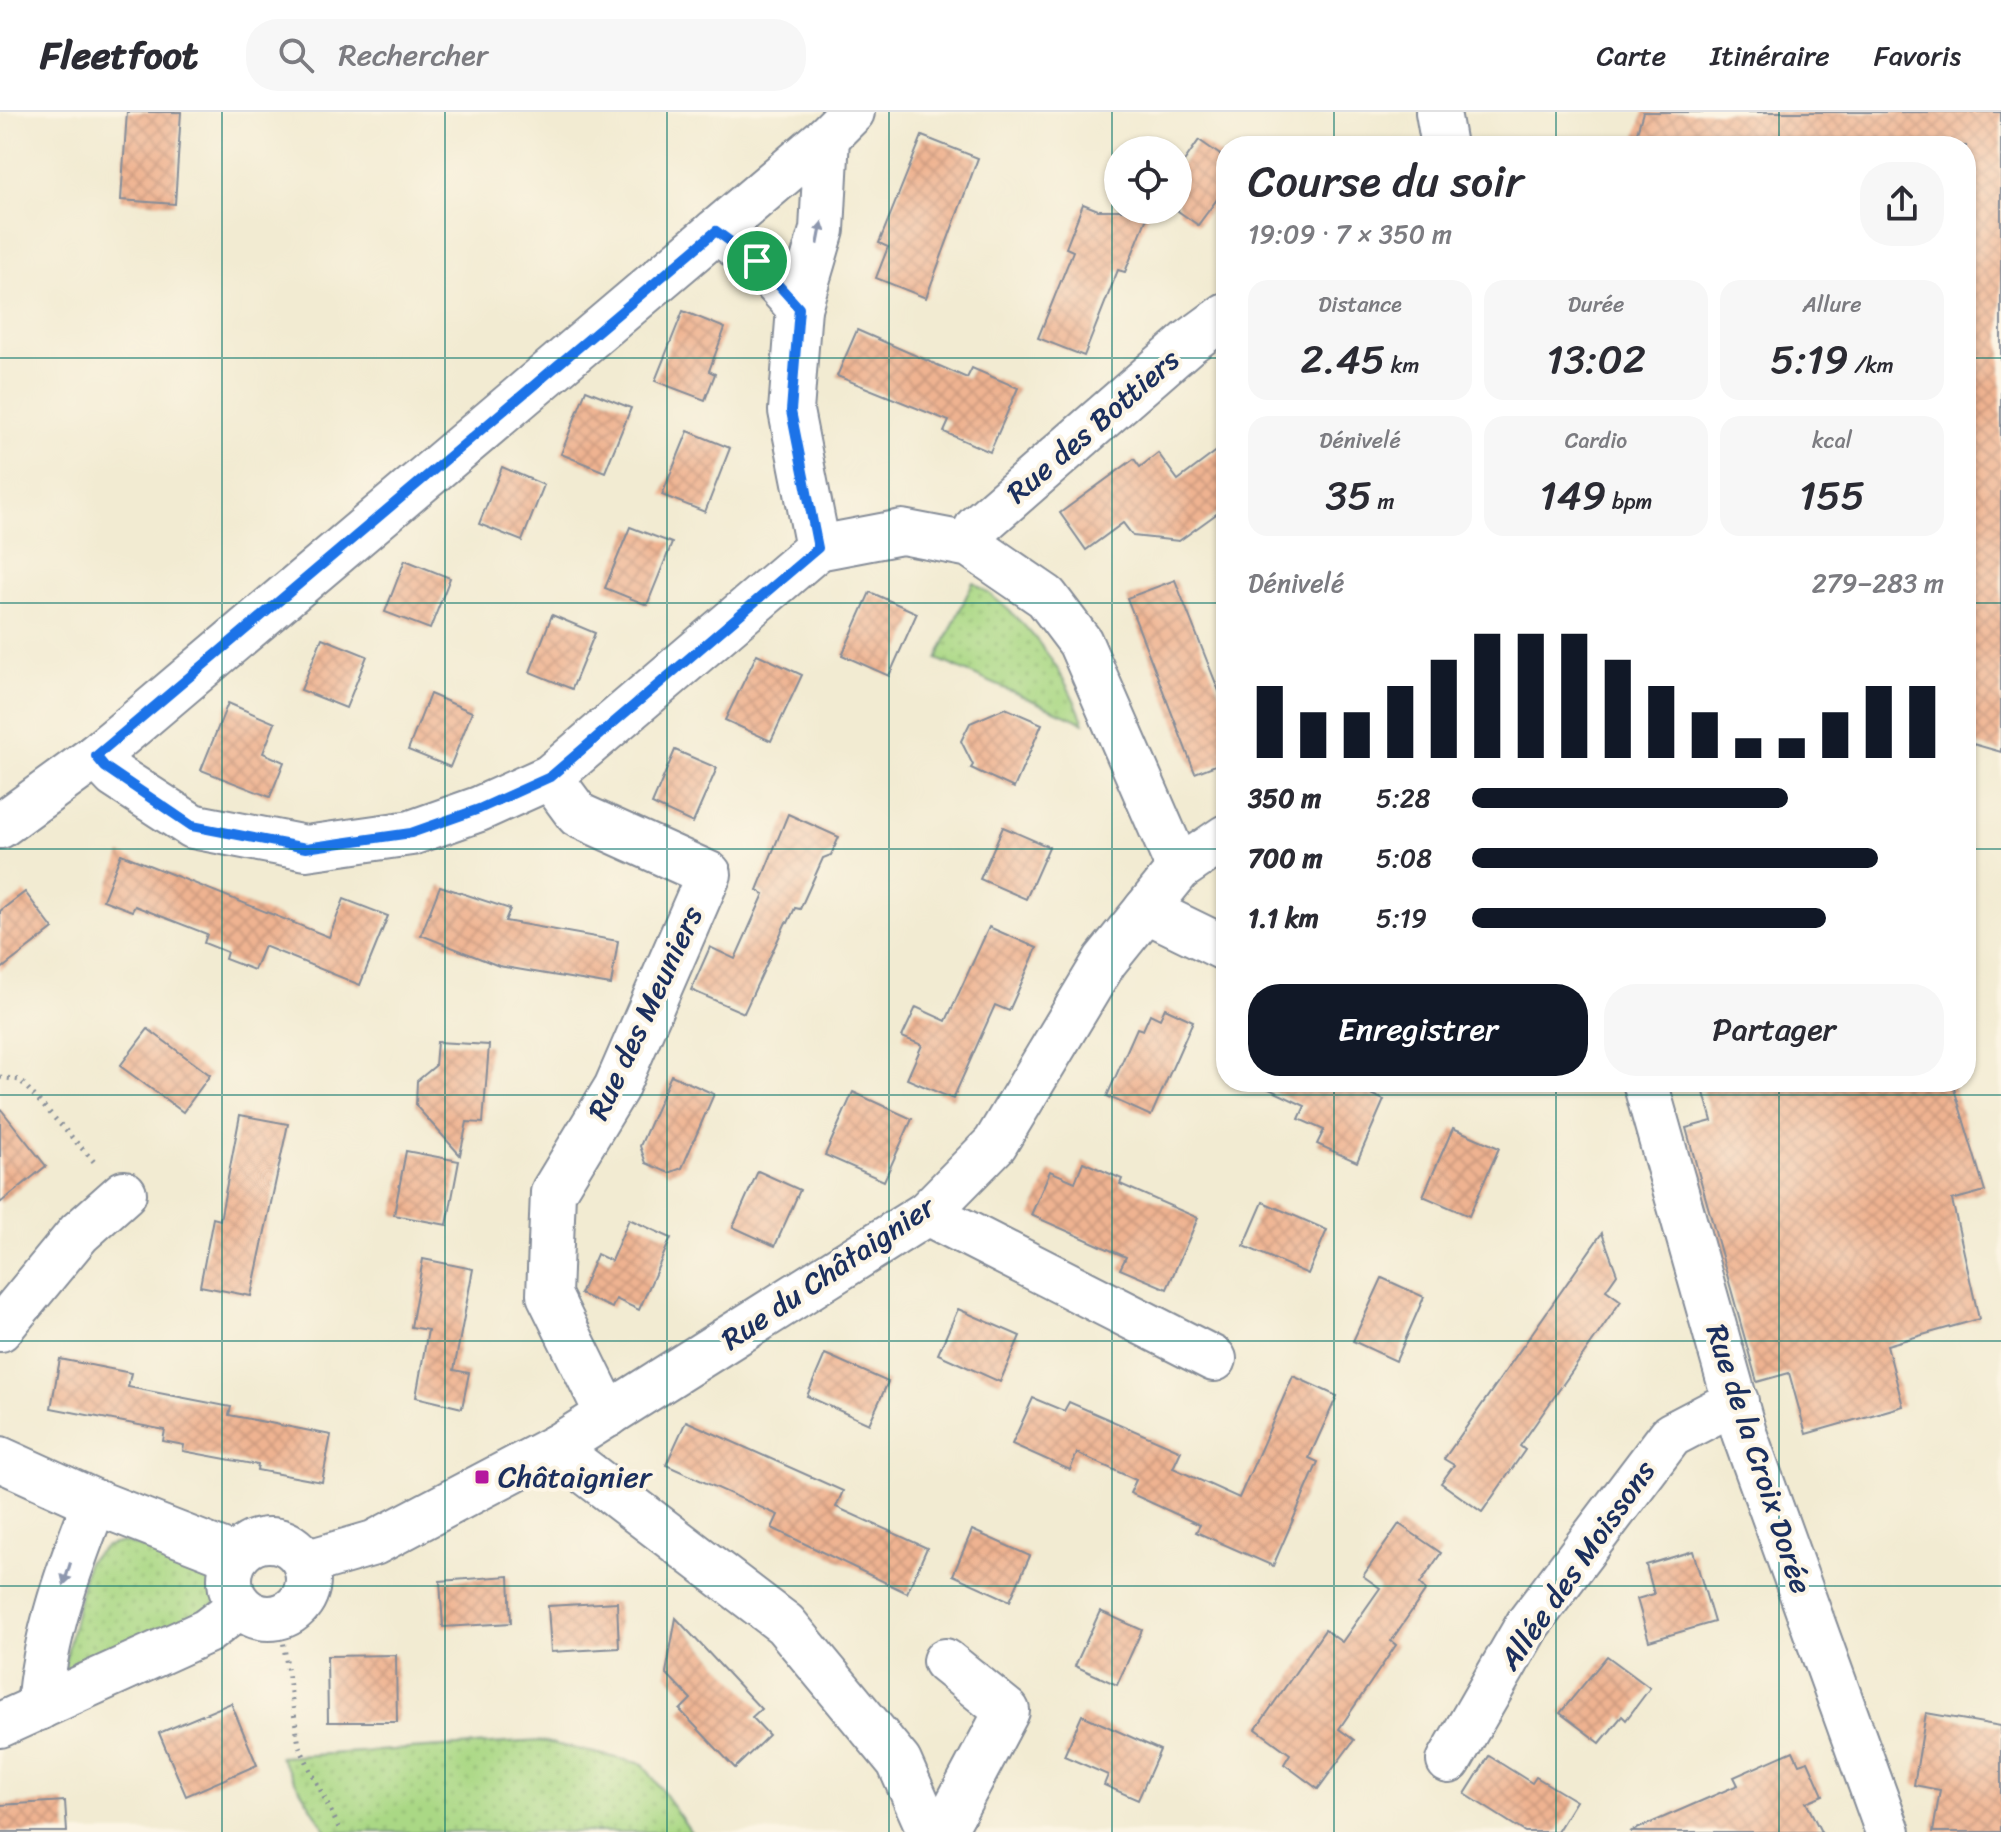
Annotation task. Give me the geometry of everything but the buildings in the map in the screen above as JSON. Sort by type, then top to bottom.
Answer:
[{"type":"street","points":[[1438,112],[1442,136]]},
{"type":"street","points":[[0,826],[96,756],[840,125]]},
{"type":"street","points":[[818,548],[791,411],[799,308],[822,230],[840,125]]},
{"type":"street","points":[[716,231],[757,261],[799,308]]},
{"type":"street","name":"Rue des Bottiers","points":[[970,545],[977,527],[1188,343],[1216,322]]},
{"type":"street","points":[[96,756],[115,776],[192,826],[306,848],[411,833],[479,809],[550,777],[818,548],[902,532],[970,545],[1046,597],[1080,642],[1179,869]]},
{"type":"street","name":"Rue des Meuniers","points":[[550,777],[578,815],[709,874],[616,1088],[553,1192],[549,1295],[608,1415]]},
{"type":"street","name":"Rue du Châtaignier","points":[[305,1563],[374,1543],[558,1446],[927,1213],[995,1144],[1105,961],[1179,869],[1216,844]]},
{"type":"street","points":[[1146,910],[1216,944]]},
{"type":"street","name":"Rue de la Croix Dorée","points":[[1648,1092],[1744,1433],[1888,1832]]},
{"type":"street","points":[[0,1329],[79,1233],[124,1193]]},
{"type":"street","points":[[927,1213],[1214,1359]]},
{"type":"street","name":"Allée des Moissons","points":[[1449,1761],[1528,1624],[1671,1435],[1736,1401]]},
{"type":"street","points":[[558,1446],[785,1624],[899,1762],[930,1832]]},
{"type":"street","points":[[0,1459],[95,1502],[236,1557]]},
{"type":"street","points":[[19,1716],[41,1676],[68,1569],[95,1502]]},
{"type":"street","points":[[19,1716],[207,1631],[260,1611],[291,1611],[307,1589],[305,1563],[295,1549],[272,1540],[248,1546],[236,1557],[230,1583],[260,1611]]},
{"type":"street","points":[[943,1832],[1007,1711],[945,1661]]},
{"type":"path","points":[[0,1077],[20,1080],[124,1193]]},
{"type":"path","points":[[260,1611],[299,1746],[341,1832]]},
{"type":"green space","points":[[973,582],[1009,611],[1040,644],[1065,681],[1084,723],[937,659]]},
{"type":"green space","points":[[123,1542],[202,1565],[220,1578],[218,1600],[207,1611],[62,1676],[87,1562],[106,1546]]},
{"type":"green space","points":[[541,1741],[643,1764],[691,1832],[327,1832],[280,1757]]},
{"type":"place","name":"Châtaignier","points":[[482,1477]]},
{"type":"route","points":[[716,231],[757,261],[799,308],[791,411],[818,548],[550,777],[479,809],[411,833],[306,848],[192,826],[115,776],[96,756],[716,231]]}]
